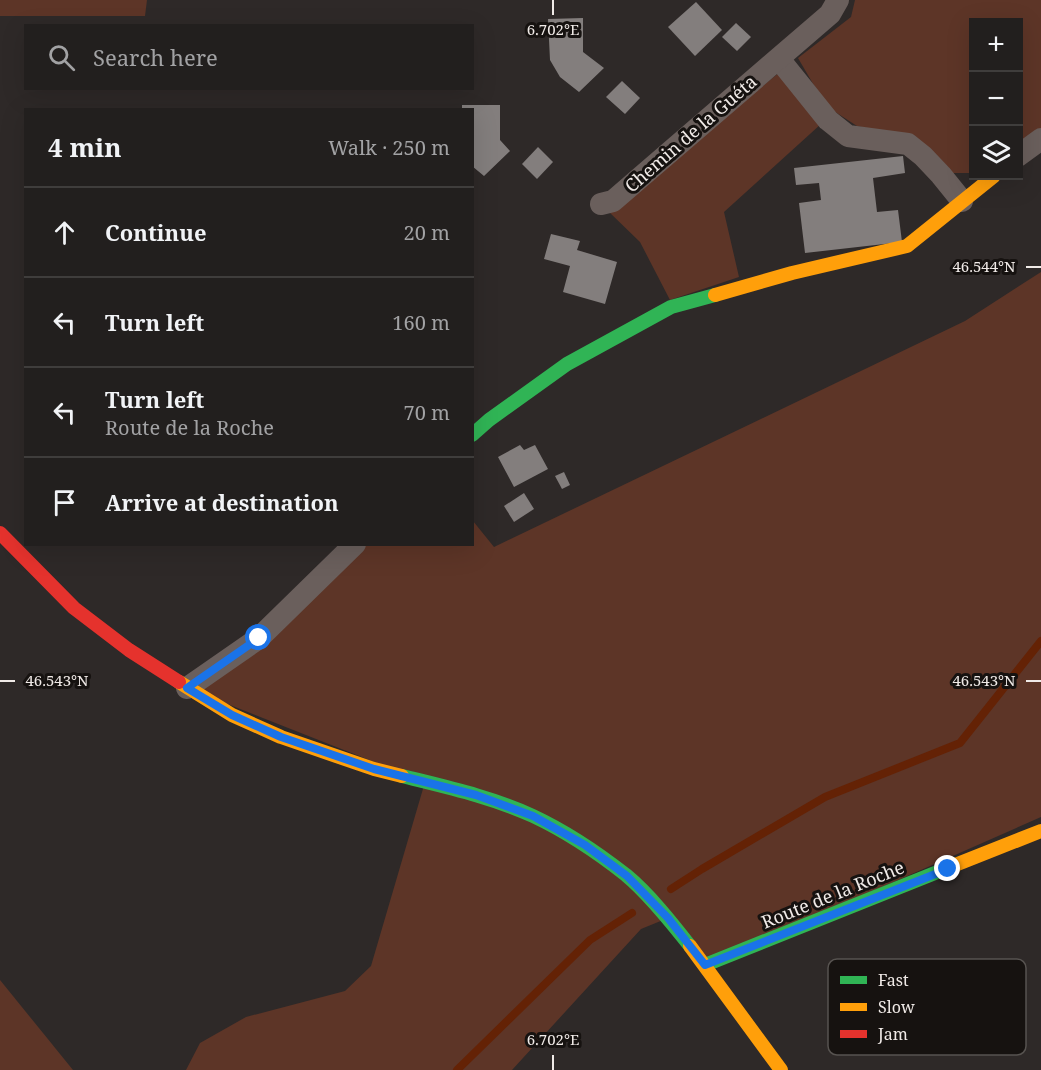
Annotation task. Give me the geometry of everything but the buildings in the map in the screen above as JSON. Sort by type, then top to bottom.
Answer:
[{"type":"main road","points":[[474,433],[567,364],[671,307],[792,273],[907,246],[989,180]]},
{"type":"main road","points":[[0,534],[74,608],[129,650],[232,715],[281,737],[374,769],[476,795],[533,816],[585,845],[627,876],[668,918],[781,1070]]},
{"type":"main road","name":"Route de la Roche","points":[[705,965],[1041,831]]},
{"type":"street","name":"Chemin de la Guéta","points":[[601,204],[613,201],[779,59],[830,14],[838,0]]},
{"type":"street","points":[[779,59],[828,120],[848,136],[908,144],[941,175],[962,201]]},
{"type":"street","points":[[1023,152],[1041,139]]},
{"type":"street","points":[[187,688],[259,638],[353,546]]},
{"type":"shaded area","points":[[0,0],[147,0],[145,16],[0,16]]},
{"type":"shaded area","points":[[855,0],[1041,0],[1041,130],[1023,144],[1023,18],[969,18],[969,173],[953,173],[914,138],[857,126],[826,106],[798,58],[851,17]]},
{"type":"shaded area","points":[[780,72],[821,124],[724,212],[739,277],[670,300],[640,242],[608,211]]},
{"type":"shaded area","points":[[1041,272],[1041,817],[705,965],[668,918],[641,929],[512,1070],[186,1070],[200,1043],[246,1017],[345,991],[371,966],[425,782],[187,688],[354,546],[474,546],[474,522],[494,547],[965,321]]},
{"type":"shaded area","points":[[0,980],[73,1070],[0,1070]]},
{"type":"waterway","points":[[671,889],[825,797],[960,743],[1041,641]]},
{"type":"waterway","points":[[457,1070],[590,940],[632,913]]},
{"type":"traffic: fast","points":[[474,433],[567,364],[671,307],[715,295]]},
{"type":"traffic: fast","points":[[402,776],[501,803],[533,816],[569,835],[635,883],[690,946]]},
{"type":"traffic: fast","points":[[705,965],[955,865]]},
{"type":"traffic: slow","points":[[715,295],[792,273],[907,246],[989,180]]},
{"type":"traffic: slow","points":[[179,682],[232,715],[281,737],[374,769],[402,776]]},
{"type":"traffic: slow","points":[[955,865],[1041,831]]},
{"type":"traffic: slow","points":[[690,946],[781,1070]]},
{"type":"traffic: jam","points":[[0,533],[74,608],[129,650],[179,682]]},
{"type":"route","points":[[259,638],[187,688],[232,715],[281,737],[374,769],[476,795],[533,816],[585,845],[627,876],[668,918],[705,965],[948,869]]}]
